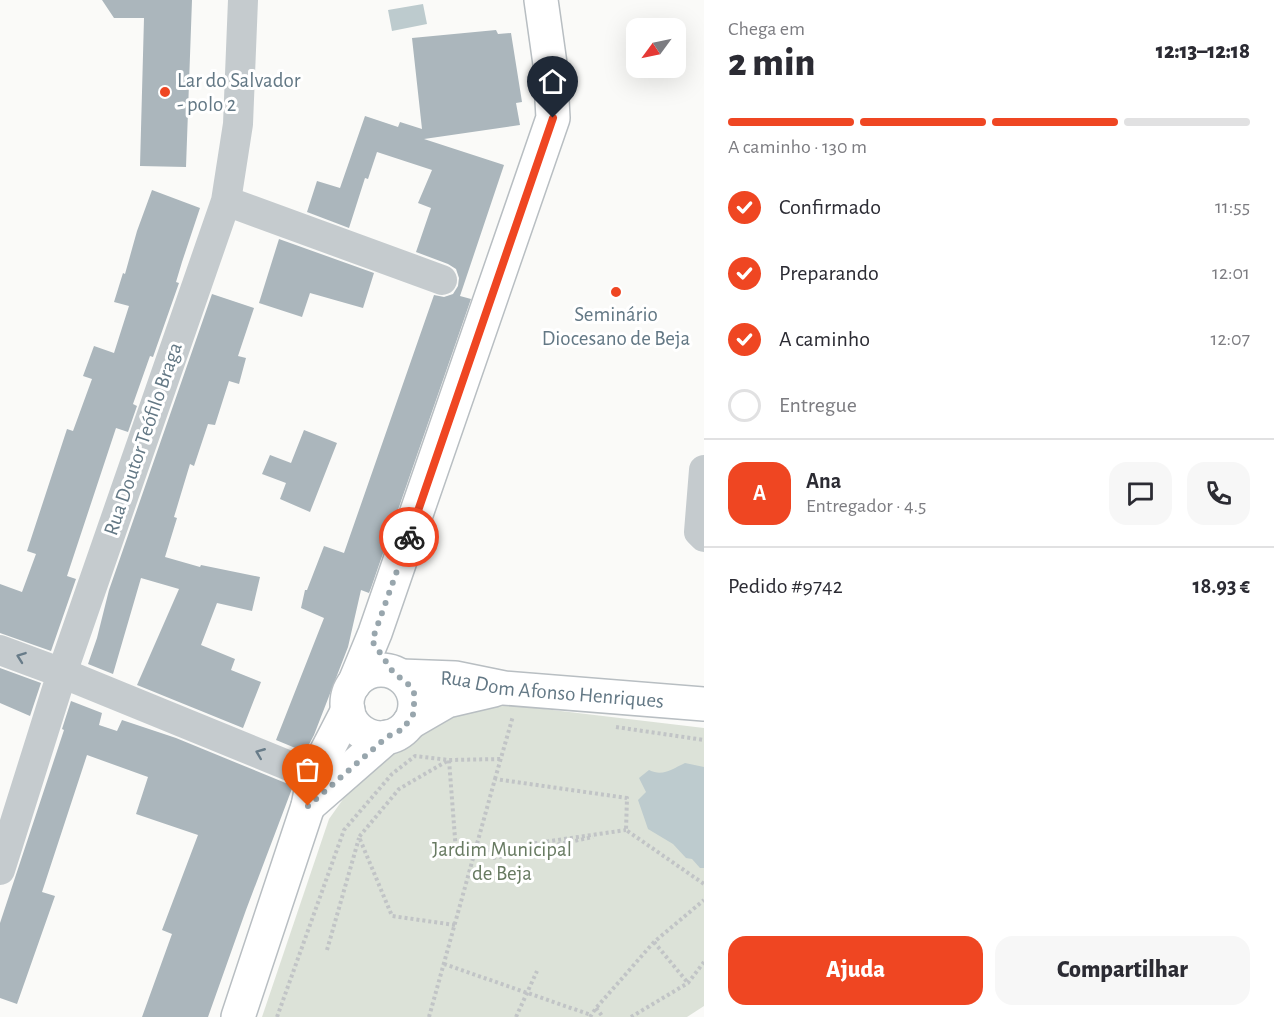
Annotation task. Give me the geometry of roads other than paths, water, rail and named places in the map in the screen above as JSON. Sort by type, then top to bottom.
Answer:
[{"type":"main road","points":[[238,1017],[311,791],[372,641],[553,118],[550,64],[541,0]]},
{"type":"main road","points":[[372,641],[414,693],[414,713],[398,730],[377,737],[366,734],[352,720],[351,697],[367,673],[376,670],[397,674]]},
{"type":"main road","name":"Rua Dom Afonso Henriques","points":[[397,674],[456,678],[504,688],[704,704]]},
{"type":"main road","points":[[311,791],[398,730],[447,701],[504,688]]},
{"type":"street","name":"Rua Doutor Teófilo Braga","points":[[0,870],[62,673],[226,201],[238,124],[243,0]]},
{"type":"street","points":[[226,201],[442,280]]},
{"type":"street","points":[[704,470],[699,532],[704,537]]},
{"type":"street","points":[[0,650],[62,673],[311,791]]},
{"type":"place","name":"Lar do Salvador - polo 2","points":[[165,92]]},
{"type":"place","name":"Seminário Diocesano de Beja","points":[[616,292]]},
{"type":"park label","name":"Jardim Municipal de Beja","points":[[502,861]]}]
